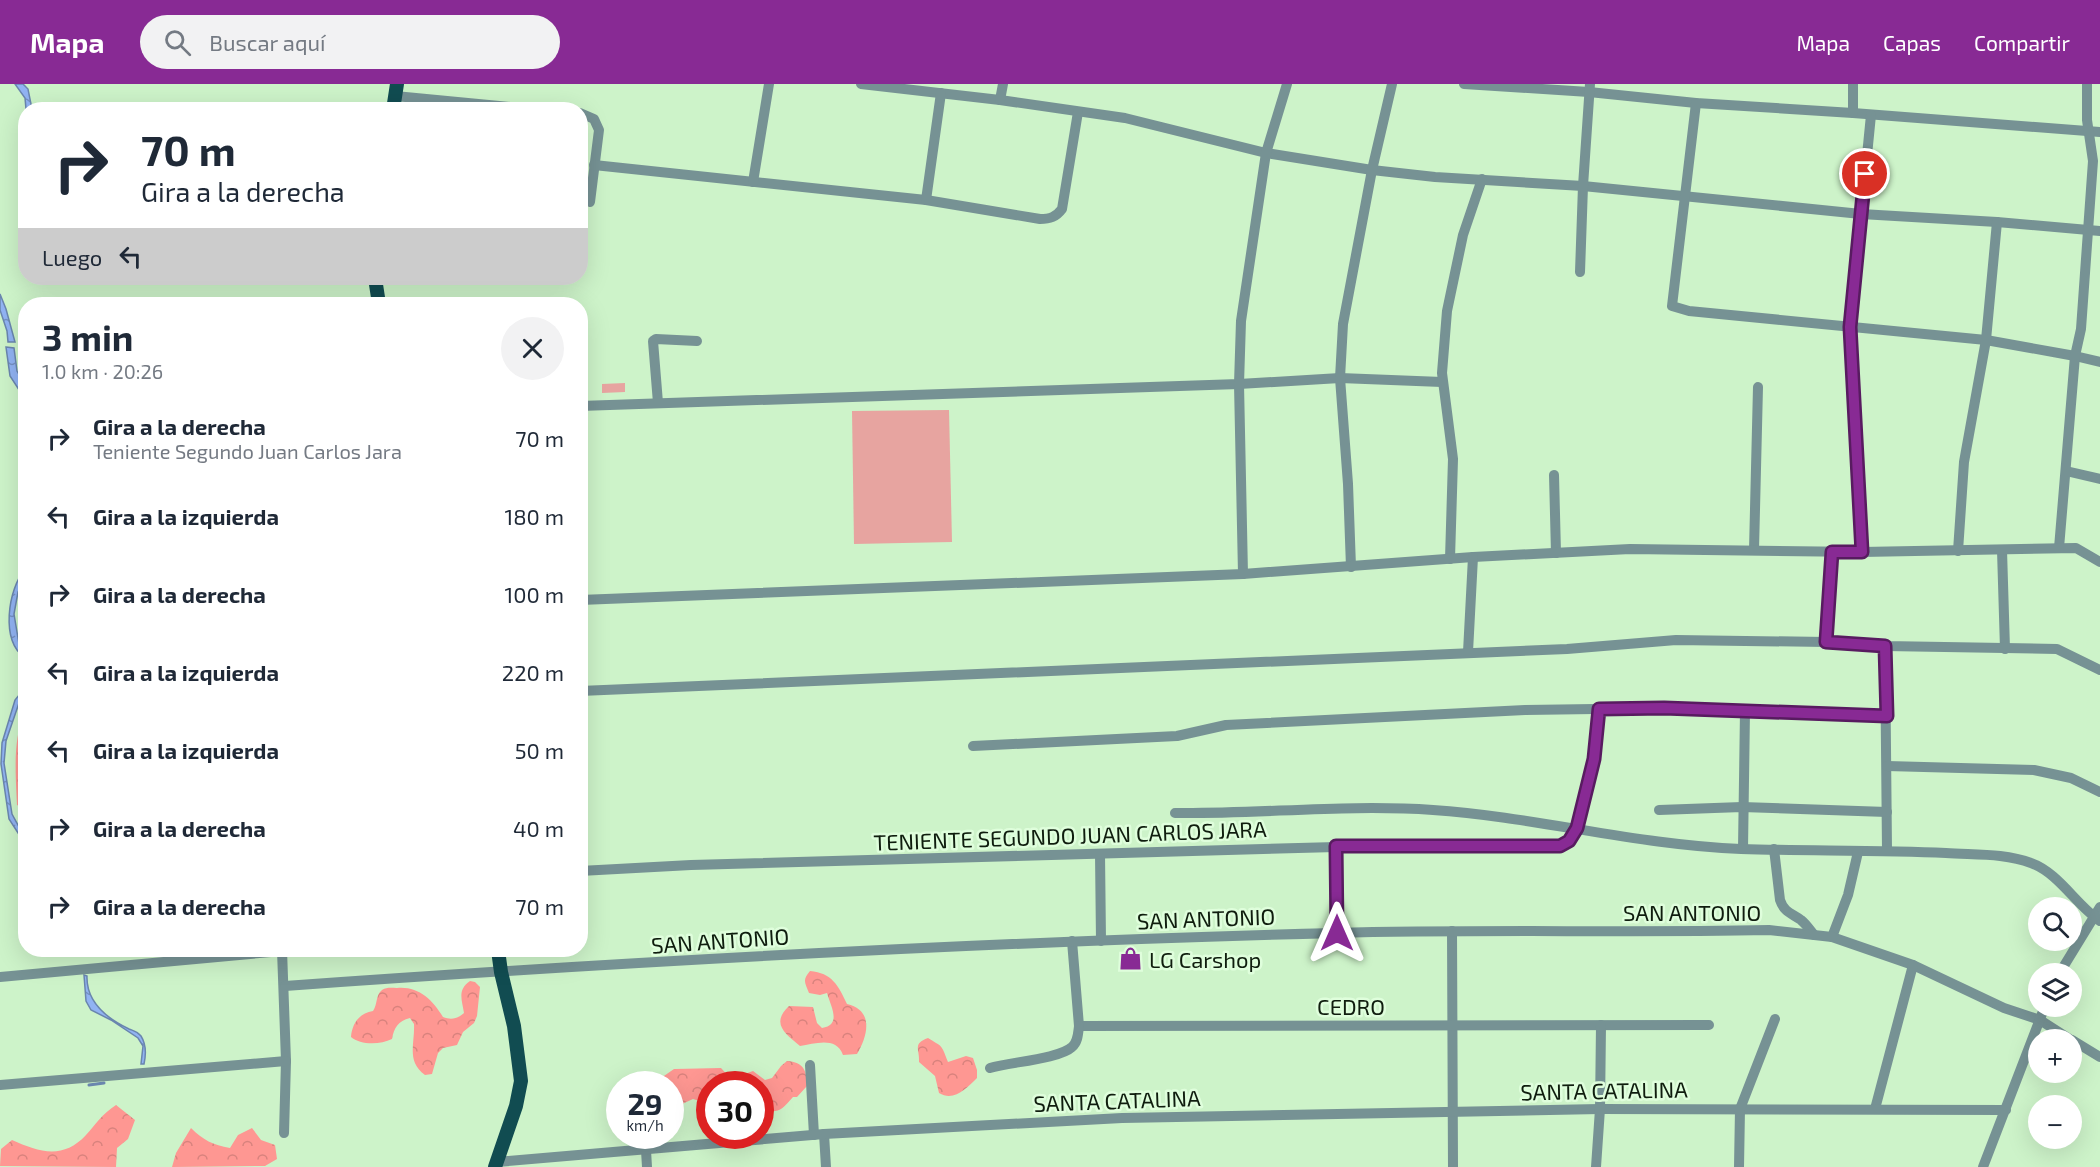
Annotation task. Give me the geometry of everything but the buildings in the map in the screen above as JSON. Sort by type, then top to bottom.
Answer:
[{"type":"main road","points":[[496,1165],[516,1106],[521,1081],[514,1026],[499,957]]},
{"type":"street","points":[[753,182],[769,84]]},
{"type":"street","points":[[861,84],[1000,100],[1125,118],[1266,153],[1372,170],[1435,177],[1583,186],[1861,214],[2100,231]]},
{"type":"street","points":[[1000,100],[1002,84]]},
{"type":"street","points":[[1244,574],[1239,384],[1241,321],[1266,153],[1287,84]]},
{"type":"street","points":[[1350,567],[1348,484],[1340,378],[1343,324],[1372,170],[1392,84]]},
{"type":"street","points":[[1464,84],[1590,88],[1696,104],[1853,113],[2094,132]]},
{"type":"street","points":[[1853,84],[1853,113]]},
{"type":"street","points":[[2060,548],[2093,161],[2094,132],[2087,111],[2088,84]]},
{"type":"street","points":[[1580,272],[1590,88]]},
{"type":"street","points":[[927,200],[941,93]]},
{"type":"street","points":[[395,97],[451,102]]},
{"type":"street","points":[[1696,104],[1672,306],[1689,311],[1986,340],[2100,362]]},
{"type":"street","points":[[594,165],[927,200],[1050,219],[1062,209],[1078,112]]},
{"type":"street","points":[[1862,552],[1850,327],[1871,115]]},
{"type":"street","points":[[588,116],[594,118],[599,130],[590,202]]},
{"type":"street","points":[[1450,559],[1453,459],[1442,382],[1448,311],[1462,235],[1482,179]]},
{"type":"street","points":[[1958,551],[1964,462],[1986,340],[1997,222]]},
{"type":"street","points":[[658,403],[653,341],[656,339],[698,341]]},
{"type":"street","points":[[588,406],[1239,384],[1340,378],[1442,382]]},
{"type":"street","points":[[1754,550],[1758,387]]},
{"type":"street","points":[[2066,471],[2100,479]]},
{"type":"street","points":[[1554,475],[1556,553]]},
{"type":"street","points":[[588,600],[1244,574],[1473,557],[1630,549],[1862,552],[2076,548],[2100,562]]},
{"type":"street","points":[[2002,550],[2005,649]]},
{"type":"street","points":[[1826,642],[1832,552]]},
{"type":"street","points":[[1468,652],[1473,557]]},
{"type":"street","points":[[588,692],[1567,649],[1676,640],[2057,649],[2100,670]]},
{"type":"street","points":[[1885,646],[1887,850]]},
{"type":"street","points":[[973,746],[1177,736],[1226,725],[1525,710],[1664,708],[1887,716]]},
{"type":"street","points":[[1577,828],[1594,759],[1599,709]]},
{"type":"street","points":[[1743,849],[1745,711]]},
{"type":"street","points":[[1887,766],[2034,770],[2071,778],[2100,792]]},
{"type":"street","points":[[1659,810],[1743,807],[1887,812]]},
{"type":"street","points":[[1174,813],[1434,810],[1577,828],[1682,845],[1743,849],[1858,852],[1887,850],[2008,856],[2034,863],[2050,874],[2097,919]]},
{"type":"street","name":"TENIENTE SEGUNDO JUAN CARLOS JARA","points":[[588,871],[692,865],[1336,846],[1560,846],[1569,841],[1577,828]]},
{"type":"street","points":[[1336,846],[1337,933]]},
{"type":"street","points":[[1774,849],[1783,908],[1803,921],[1814,935]]},
{"type":"street","points":[[1833,938],[1848,895],[1858,852]]},
{"type":"street","points":[[1100,854],[1101,942]]},
{"type":"street","points":[[2067,963],[2097,919],[2100,907]]},
{"type":"street","name":"SAN ANTONIO","points":[[285,986],[856,950],[1072,941],[1452,931],[1769,930],[1833,938],[1913,965],[2004,1008],[2040,1020],[2054,1029]]},
{"type":"street","points":[[1452,931],[1453,1167]]},
{"type":"street","points":[[990,1068],[1053,1056],[1065,1052],[1075,1043],[1079,1026],[1072,941]]},
{"type":"street","points":[[0,977],[209,957]]},
{"type":"street","points":[[283,957],[286,1061],[284,1133]]},
{"type":"street","points":[[1875,1109],[1913,965]]},
{"type":"street","points":[[1983,1167],[2041,1017]]},
{"type":"street","points":[[1739,1167],[1740,1109],[1775,1019]]},
{"type":"street","points":[[1596,1167],[1600,1109],[1600,1025]]},
{"type":"street","name":"CEDRO","points":[[1079,1026],[1709,1025]]},
{"type":"street","name":"SAN ANTONIO","points":[[2082,1046],[2100,1057]]},
{"type":"street","points":[[0,1085],[286,1061]]},
{"type":"street","points":[[810,1065],[819,1135],[826,1167]]},
{"type":"street","name":"SANTA CATALINA","points":[[496,1165],[819,1135],[1122,1118],[1600,1109],[2006,1110]]},
{"type":"street","points":[[646,1150],[646,1167]]},
{"type":"green space","points":[[18,734],[18,806],[17,805],[16,746]]},
{"type":"green space","points":[[810,971],[829,977],[847,1004],[862,1012],[866,1032],[857,1054],[843,1055],[840,1049],[830,1043],[800,1046],[782,1028],[781,1018],[789,1006],[813,1007],[817,1023],[822,1028],[832,1023],[834,1015],[827,993],[820,995],[809,993],[805,982]]},
{"type":"green space","points":[[470,981],[480,987],[477,1016],[474,1023],[463,1032],[457,1045],[443,1048],[438,1053],[432,1074],[425,1075],[415,1064],[413,1058],[414,1024],[410,1018],[395,1028],[392,1039],[387,1041],[365,1043],[351,1037],[357,1020],[373,1011],[378,995],[384,989],[412,989],[429,999],[443,1017],[451,1019],[464,1013],[462,992]]},
{"type":"green space","points":[[928,1038],[941,1046],[948,1062],[966,1056],[973,1058],[977,1078],[965,1090],[950,1096],[939,1093],[935,1076],[919,1062],[918,1045]]},
{"type":"green space","points":[[787,1061],[801,1065],[807,1086],[797,1097],[793,1097],[782,1108],[774,1111],[774,1075]]},
{"type":"green space","points":[[721,1068],[724,1071],[696,1071],[696,1100],[684,1103],[684,1071],[671,1071],[674,1069]]},
{"type":"green space","points":[[116,1105],[135,1120],[128,1139],[117,1148],[116,1167],[0,1166],[1,1149],[12,1140],[41,1150],[60,1151],[69,1148],[86,1135]]},
{"type":"green space","points":[[191,1128],[209,1141],[230,1148],[238,1135],[252,1128],[261,1140],[275,1145],[277,1159],[265,1166],[172,1167],[176,1153]]},
{"type":"shaded area","points":[[625,383],[625,392],[602,393],[602,384]]},
{"type":"shaded area","points":[[949,410],[952,542],[854,544],[852,411]]},
{"type":"water","points":[[15,84],[23,84],[28,89],[31,102],[25,102]]},
{"type":"water","points":[[0,294],[15,342],[8,342],[0,310]]},
{"type":"water","points":[[6,347],[14,348],[18,388],[10,376]]},
{"type":"water","points":[[18,580],[14,614],[18,651],[12,640],[9,615]]},
{"type":"water","points":[[18,696],[18,706],[6,741],[4,763],[12,814],[18,825],[18,833],[9,819],[1,764],[2,743]]},
{"type":"water","points":[[84,975],[87,976],[90,994],[99,1008],[113,1020],[141,1036],[145,1050],[144,1064],[141,1064],[143,1046],[138,1038],[91,1010],[86,1001]]},
{"type":"waterway","points":[[89,1085],[104,1083]]},
{"type":"place","name":"LG Carshop","points":[[1131,959]]},
{"type":"route","points":[[1337,933],[1336,846],[1560,846],[1569,841],[1577,828],[1594,759],[1599,709],[1664,708],[1887,716],[1885,646],[1826,642],[1832,552],[1862,552],[1850,327],[1865,174]]}]
